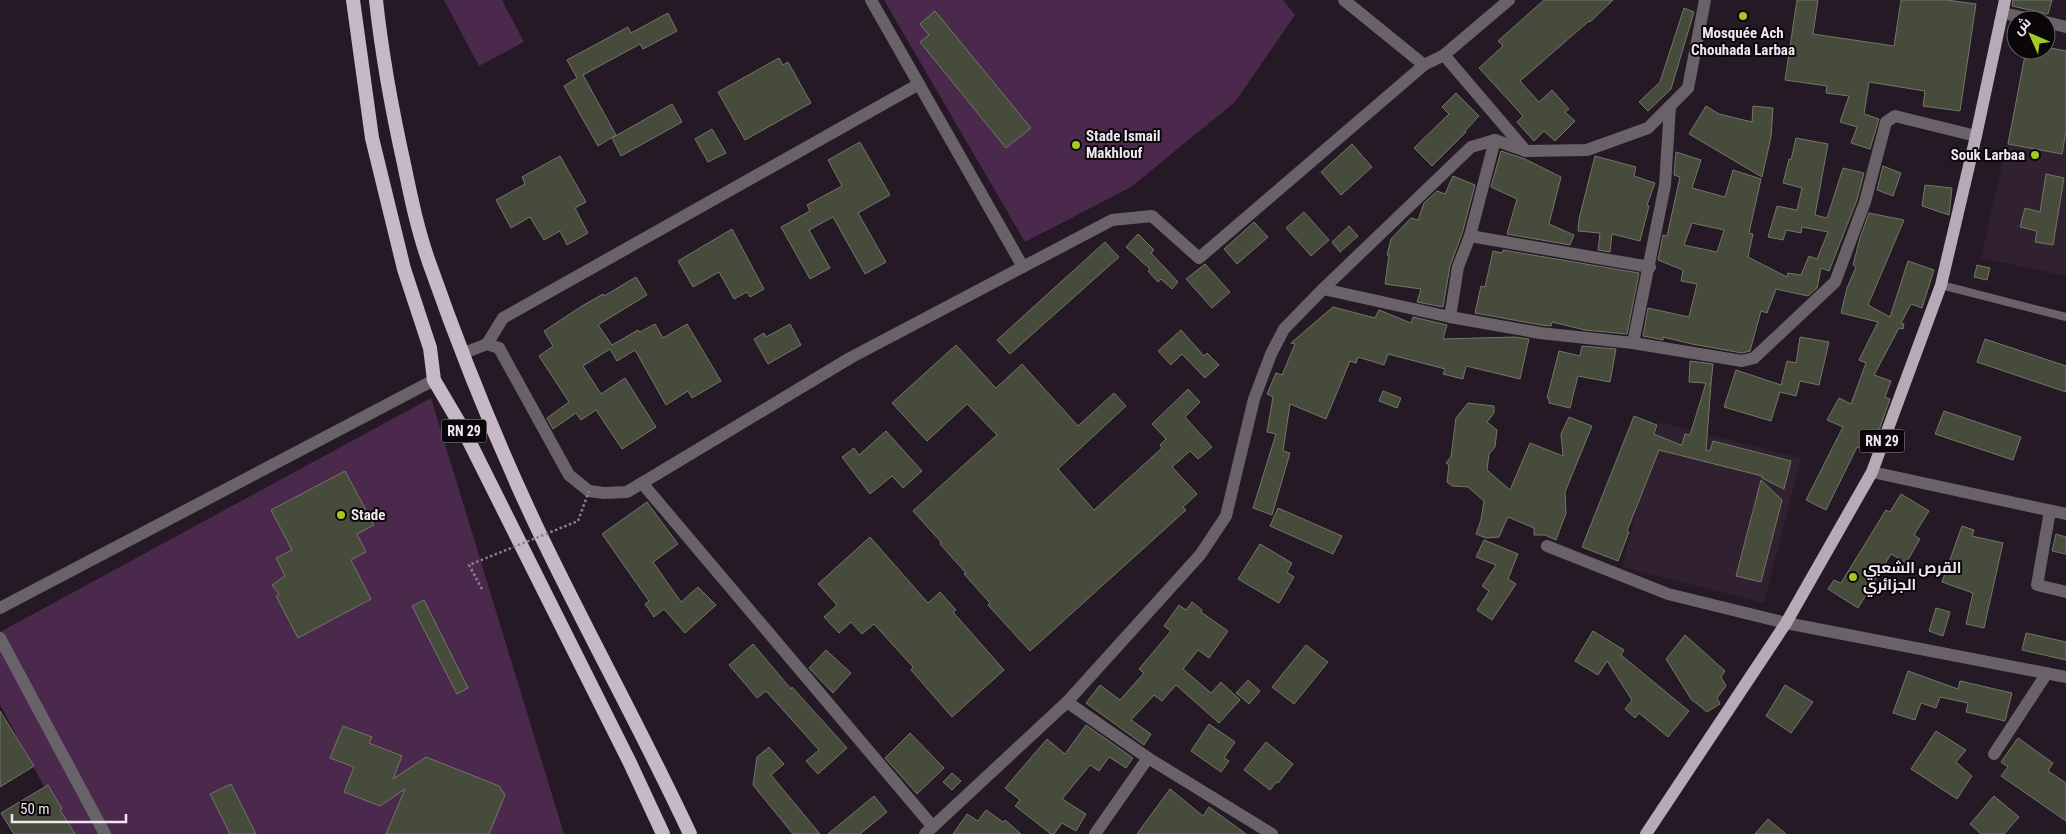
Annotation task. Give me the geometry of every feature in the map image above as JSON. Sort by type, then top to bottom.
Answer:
[{"type":"highway","name":"RN 29","points":[[353,0],[372,138],[404,269],[430,348],[434,380],[464,431],[630,763],[663,834]]},
{"type":"highway","name":"RN 29","points":[[376,0],[382,55],[411,195],[429,263],[484,408],[541,536],[656,762],[690,834]]},
{"type":"main road","name":"RN 29","points":[[1646,834],[1786,623],[1872,472],[1941,285],[1976,136],[2005,0]]},
{"type":"street","points":[[871,0],[1023,267]]},
{"type":"street","points":[[1344,0],[1424,65]]},
{"type":"street","points":[[487,344],[499,348],[569,475],[589,491],[604,493],[627,492],[850,358],[1112,220],[1152,216],[1198,258],[1424,65],[1444,55],[1509,0]]},
{"type":"street","points":[[642,483],[929,830],[1067,702],[1200,555],[1226,516],[1254,399],[1271,354],[1284,329],[1471,147],[1495,140],[1526,152],[1587,150],[1648,128],[1688,88],[1705,0]]},
{"type":"street","points":[[1444,55],[1526,152]]},
{"type":"street","points":[[464,353],[487,344],[503,318],[919,84]]},
{"type":"street","points":[[1633,343],[1666,185],[1670,106]]},
{"type":"street","points":[[1323,289],[1450,317],[1540,333],[1633,343],[1742,361],[1754,358],[1835,282],[1866,202],[1886,122],[1890,118],[1895,116],[1976,136]]},
{"type":"street","points":[[1450,317],[1458,267],[1470,236],[1495,140]]},
{"type":"street","points":[[1470,236],[1650,267]]},
{"type":"street","points":[[0,608],[434,380]]},
{"type":"street","points":[[1872,472],[2066,514]]},
{"type":"street","points":[[2050,511],[2037,585],[2066,592]]},
{"type":"street","points":[[1547,546],[1668,594],[1786,623],[2066,677]]},
{"type":"street","points":[[0,638],[105,834]]},
{"type":"street","points":[[1994,754],[2047,673]]},
{"type":"street","points":[[1067,702],[1148,758],[1272,834]]},
{"type":"street","points":[[1095,834],[1148,758]]},
{"type":"lane","points":[[1941,285],[2066,316]]},
{"type":"path","points":[[482,589],[469,565],[578,521],[589,491]]},
{"type":"shaded area","points":[[444,0],[502,0],[524,42],[479,66]]},
{"type":"shaded area","name":"Stade Ismail Makhlouf","points":[[884,0],[1283,0],[1295,15],[1235,102],[1131,187],[1025,242]]},
{"type":"shaded area","name":"Souk Larbaa","points":[[2056,51],[2066,52],[2066,276],[1981,258],[2026,60],[2056,60]]},
{"type":"shaded area","name":"Stade","points":[[431,398],[564,834],[70,834],[0,705],[0,632]]},
{"type":"shaded area","points":[[1659,422],[1801,458],[1764,603],[1622,567]]},
{"type":"building","points":[[1544,0],[1613,0],[1520,81],[1539,102],[1552,90],[1569,109],[1565,112],[1575,121],[1555,141],[1544,131],[1534,141],[1517,122],[1523,116],[1479,68],[1503,46],[1498,41]]},
{"type":"building","points":[[1797,0],[1818,0],[1813,34],[1894,46],[1901,0],[1947,0],[1976,4],[1960,111],[1923,106],[1925,91],[1869,82],[1864,114],[1879,119],[1870,149],[1851,143],[1857,127],[1840,122],[1849,96],[1826,93],[1827,86],[1785,80]]},
{"type":"building","points":[[2013,0],[2052,0],[2049,10],[2030,10],[2012,6]]},
{"type":"building","points":[[1684,8],[1694,12],[1671,89],[1648,111],[1639,102],[1660,82]]},
{"type":"building","points":[[935,11],[1031,128],[1006,148],[920,42],[929,35],[920,24]]},
{"type":"building","points":[[668,13],[677,31],[643,49],[640,44],[583,75],[616,135],[598,146],[564,86],[577,78],[567,60],[628,27],[631,33]]},
{"type":"building","points":[[2056,49],[2066,51],[2066,132],[2062,154],[2008,144],[2024,60],[2056,60]]},
{"type":"building","points":[[779,58],[783,65],[788,62],[811,103],[745,140],[718,92]]},
{"type":"building","points":[[1456,93],[1479,116],[1432,166],[1414,148],[1449,114],[1442,107]]},
{"type":"building","points":[[672,104],[682,122],[621,156],[612,138]]},
{"type":"building","points":[[1706,106],[1719,114],[1752,122],[1753,106],[1773,108],[1771,137],[1762,177],[1689,134]]},
{"type":"building","points":[[712,129],[726,153],[708,162],[695,139]]},
{"type":"building","points":[[1796,138],[1828,144],[1815,215],[1827,218],[1843,168],[1864,173],[1857,200],[1829,271],[1821,268],[1817,288],[1808,296],[1776,289],[1767,313],[1761,311],[1750,351],[1742,353],[1663,337],[1663,340],[1643,336],[1648,308],[1689,317],[1697,284],[1681,281],[1683,270],[1658,260],[1663,235],[1667,236],[1680,177],[1674,175],[1676,152],[1701,160],[1692,188],[1725,197],[1733,170],[1761,179],[1749,233],[1753,234],[1748,257],[1787,277],[1788,273],[1801,275],[1809,256],[1817,259],[1828,232],[1802,227],[1801,233],[1786,230],[1783,240],[1768,237],[1777,206],[1797,210],[1802,188],[1783,183],[1789,159],[1791,160]],"holes":[[[1692,223],[1724,230],[1717,252],[1684,245]]]},
{"type":"building","points":[[860,142],[890,195],[858,213],[886,262],[865,274],[833,217],[809,230],[830,268],[810,279],[781,227],[810,211],[807,205],[842,186],[828,160]]},
{"type":"building","points":[[1352,144],[1372,167],[1341,195],[1321,172]]},
{"type":"building","points":[[1501,151],[1525,159],[1561,177],[1549,224],[1574,235],[1570,245],[1507,234],[1517,199],[1491,187]]},
{"type":"building","points":[[560,156],[586,202],[575,208],[588,233],[567,245],[560,231],[544,240],[530,217],[511,228],[496,200],[525,184],[522,177]]},
{"type":"building","points":[[1595,156],[1636,167],[1634,176],[1655,183],[1647,205],[1649,206],[1640,241],[1612,234],[1610,252],[1598,250],[1600,233],[1578,231],[1579,219]]},
{"type":"building","points":[[1883,166],[1901,173],[1893,196],[1877,190]]},
{"type":"building","points":[[2046,174],[2064,178],[2053,245],[2035,242],[2037,231],[2020,227],[2025,208],[2040,212]]},
{"type":"building","points":[[1453,176],[1475,185],[1462,234],[1450,266],[1443,307],[1417,302],[1421,289],[1385,284],[1389,255],[1387,255],[1391,239],[1411,218],[1418,220],[1424,203],[1437,191],[1445,194]]},
{"type":"building","points":[[1925,185],[1952,188],[1949,215],[1922,206]]},
{"type":"building","points":[[1304,212],[1329,240],[1311,256],[1286,228]]},
{"type":"building","points":[[1869,213],[1904,220],[1868,305],[1890,317],[1908,261],[1934,270],[1922,308],[1911,304],[1901,323],[1904,324],[1903,329],[1899,328],[1874,375],[1891,381],[1885,397],[1890,399],[1871,453],[1857,447],[1826,510],[1806,500],[1843,427],[1827,420],[1839,398],[1851,404],[1866,363],[1859,360],[1878,322],[1841,313],[1847,288],[1856,267],[1853,265]]},
{"type":"building","points":[[1254,222],[1268,237],[1237,264],[1224,249]]},
{"type":"building","points":[[1349,226],[1358,236],[1340,252],[1332,242]]},
{"type":"building","points":[[732,229],[764,289],[750,297],[747,292],[734,299],[719,272],[693,287],[678,261]]},
{"type":"building","points":[[1138,234],[1154,250],[1151,253],[1178,282],[1172,289],[1161,279],[1158,282],[1148,271],[1150,269],[1126,247]]},
{"type":"building","points":[[1105,242],[1119,257],[1010,354],[997,340]]},
{"type":"building","points":[[1503,250],[1639,273],[1627,334],[1585,330],[1552,322],[1551,326],[1541,325],[1475,313],[1481,286],[1485,287],[1493,251],[1502,253]]},
{"type":"building","points":[[1205,264],[1230,292],[1212,308],[1186,279]]},
{"type":"building","points":[[1977,265],[1990,268],[1987,280],[1974,277]]},
{"type":"building","points":[[636,277],[647,295],[598,325],[612,345],[638,330],[640,332],[655,324],[663,338],[687,324],[721,381],[692,398],[688,391],[666,405],[635,350],[617,361],[610,349],[583,366],[601,394],[625,378],[656,427],[622,449],[596,410],[581,420],[576,413],[553,429],[547,418],[569,402],[539,356],[553,346],[544,331],[582,306],[603,294],[604,296]]},
{"type":"building","points":[[1333,307],[1375,318],[1379,310],[1411,323],[1413,317],[1447,325],[1443,339],[1515,337],[1529,339],[1520,379],[1466,366],[1463,379],[1443,374],[1445,369],[1388,354],[1384,365],[1358,357],[1356,363],[1350,361],[1326,419],[1290,404],[1283,451],[1290,453],[1272,515],[1253,508],[1276,434],[1267,432],[1273,397],[1267,394],[1276,373],[1282,375],[1295,344],[1291,343]]},
{"type":"building","points":[[790,324],[801,345],[768,364],[754,339],[764,333],[766,337]]},
{"type":"building","points":[[1181,330],[1204,356],[1207,353],[1219,365],[1205,378],[1182,354],[1171,365],[1158,351]]},
{"type":"building","points":[[1800,337],[1829,342],[1819,385],[1800,381],[1796,396],[1780,392],[1771,421],[1724,407],[1736,370],[1781,385],[1787,361],[1796,363]]},
{"type":"building","points":[[1985,339],[2066,366],[2066,392],[1977,362]]},
{"type":"building","points":[[956,345],[996,388],[1022,364],[1078,426],[1114,393],[1126,406],[1058,469],[1094,510],[1162,448],[1160,445],[1166,439],[1152,424],[1188,389],[1200,402],[1185,417],[1212,447],[1198,459],[1190,451],[1172,467],[1197,494],[1183,507],[1186,510],[1030,651],[988,605],[990,603],[964,574],[966,573],[940,544],[941,542],[913,511],[997,435],[967,404],[927,441],[892,403]]},
{"type":"building","points":[[1582,346],[1616,349],[1610,382],[1578,376],[1570,408],[1549,403],[1547,398],[1559,351],[1580,356]]},
{"type":"building","points":[[1690,361],[1713,364],[1706,450],[1710,451],[1713,441],[1791,461],[1784,489],[1762,478],[1762,476],[1659,450],[1627,531],[1629,532],[1618,561],[1582,547],[1634,416],[1657,425],[1654,434],[1678,444],[1682,445],[1685,434],[1690,435],[1706,383],[1689,382]]},
{"type":"building","points":[[1383,391],[1401,398],[1397,408],[1379,401]]},
{"type":"building","points":[[1468,403],[1494,406],[1494,413],[1487,422],[1497,430],[1495,447],[1489,454],[1487,470],[1510,490],[1530,443],[1563,456],[1561,434],[1569,417],[1592,426],[1565,492],[1566,513],[1556,540],[1545,535],[1534,535],[1534,528],[1508,517],[1499,537],[1486,538],[1476,534],[1481,520],[1484,501],[1468,487],[1452,486],[1447,482],[1449,465],[1446,463],[1451,457],[1456,418]]},
{"type":"building","points":[[1944,411],[2021,437],[2013,460],[1935,434]]},
{"type":"building","points":[[886,431],[922,471],[903,488],[892,476],[870,494],[842,457],[854,448],[859,455]]},
{"type":"building","points":[[345,471],[374,525],[357,534],[366,552],[351,560],[371,599],[298,638],[276,596],[279,594],[272,585],[285,576],[276,558],[292,550],[271,510]]},
{"type":"building","points":[[1761,480],[1782,500],[1761,582],[1736,576]]},
{"type":"building","points":[[1901,494],[1929,511],[1914,535],[1920,539],[1906,563],[1891,554],[1858,608],[1828,589],[1834,580],[1841,583],[1886,510],[1890,512]]},
{"type":"building","points":[[647,502],[678,544],[653,562],[681,602],[698,587],[716,605],[685,633],[664,609],[654,617],[645,604],[649,601],[602,534]]},
{"type":"building","points":[[1278,508],[1342,536],[1333,554],[1270,526]]},
{"type":"building","points":[[1962,526],[1974,530],[1972,536],[2003,543],[1984,628],[1966,624],[1973,593],[1942,582]]},
{"type":"building","points":[[2056,534],[2066,537],[2066,554],[2052,551]]},
{"type":"building","points":[[870,537],[928,603],[940,592],[956,610],[953,612],[1004,670],[952,717],[911,670],[913,667],[874,624],[862,634],[851,622],[839,633],[824,617],[837,605],[818,584]]},
{"type":"building","points":[[1484,540],[1518,554],[1508,579],[1516,584],[1492,620],[1477,610],[1489,591],[1482,586],[1496,565],[1476,557]]},
{"type":"building","points":[[1260,544],[1292,563],[1287,572],[1294,577],[1279,603],[1238,579]]},
{"type":"building","points":[[424,600],[468,688],[457,694],[412,606]]},
{"type":"building","points":[[1192,602],[1202,610],[1201,612],[1228,631],[1209,658],[1198,650],[1183,669],[1211,693],[1221,682],[1240,700],[1219,723],[1176,685],[1162,701],[1154,695],[1131,720],[1151,734],[1144,745],[1086,703],[1100,685],[1120,700],[1144,673],[1139,669],[1171,631],[1164,626],[1179,605],[1186,610]]},
{"type":"building","points":[[1936,608],[1950,612],[1943,636],[1929,631]]},
{"type":"building","points":[[1593,631],[1624,650],[1621,655],[1689,711],[1668,737],[1639,713],[1635,718],[1625,709],[1632,700],[1607,661],[1598,675],[1575,661]]},
{"type":"building","points":[[2026,633],[2066,642],[2066,660],[2022,650]]},
{"type":"building","points":[[1685,635],[1725,671],[1721,677],[1726,686],[1717,698],[1720,704],[1707,712],[1691,699],[1666,659]]},
{"type":"building","points":[[753,644],[791,689],[792,687],[847,748],[818,774],[806,761],[819,750],[766,691],[757,698],[729,665]]},
{"type":"building","points":[[1306,645],[1328,662],[1294,704],[1272,687]]},
{"type":"building","points":[[826,650],[851,673],[833,693],[809,668]]},
{"type":"building","points":[[1908,671],[1958,689],[1960,681],[2012,693],[2005,721],[1966,712],[1968,703],[1940,697],[1936,708],[1921,703],[1915,720],[1893,713]]},
{"type":"building","points":[[1248,680],[1260,691],[1249,704],[1236,693]]},
{"type":"building","points":[[1785,685],[1813,702],[1791,733],[1766,716]]},
{"type":"building","points":[[0,711],[34,766],[0,787]]},
{"type":"building","points":[[1209,724],[1235,742],[1224,758],[1229,761],[1221,772],[1191,751]]},
{"type":"building","points":[[1086,725],[1133,758],[1126,768],[1109,757],[1099,771],[1090,765],[1062,799],[1086,814],[1076,831],[1062,823],[1054,834],[1051,834],[1015,806],[1020,800],[1005,788],[1047,739],[1065,754]]},
{"type":"building","points":[[343,726],[372,737],[369,743],[402,756],[393,779],[426,757],[499,786],[505,795],[489,834],[386,834],[405,789],[380,806],[344,792],[354,767],[330,758]]},
{"type":"building","points":[[1936,731],[1966,750],[1956,762],[1972,776],[1957,799],[1911,769]]},
{"type":"building","points":[[910,733],[944,768],[917,794],[885,758]]},
{"type":"building","points":[[2018,738],[2053,763],[2048,771],[2066,783],[2066,821],[2001,776],[2008,767],[2001,762]]},
{"type":"building","points":[[1266,742],[1293,764],[1270,790],[1244,770]]},
{"type":"building","points":[[769,747],[784,764],[771,775],[820,834],[793,834],[753,785],[757,757]]},
{"type":"building","points":[[952,773],[961,781],[952,790],[943,782]]},
{"type":"building","points":[[231,784],[256,834],[230,834],[210,794]]},
{"type":"building","points":[[48,785],[62,809],[60,810],[75,834],[14,834],[1,813]]},
{"type":"building","points":[[1170,789],[1203,816],[1209,807],[1246,834],[1137,834]]},
{"type":"building","points":[[874,796],[887,812],[860,834],[828,834]]},
{"type":"building","points":[[1994,796],[2019,817],[2004,834],[1981,834],[1970,824]]},
{"type":"building","points":[[986,810],[1003,822],[1005,820],[1021,834],[953,834],[967,814],[978,821]]},
{"type":"building","points":[[1768,819],[1786,834],[1755,834]]},
{"type":"place","name":"Mosquée Ach Chouhada Larbaa","points":[[1743,16]]},
{"type":"place","name":"Stade Ismail Makhlouf","points":[[1076,145]]},
{"type":"place","name":"Souk Larbaa","points":[[2035,155]]},
{"type":"place","name":"Stade","points":[[341,515]]},
{"type":"place","name":"القرص الشعبي الجزائري","points":[[1853,577]]}]
